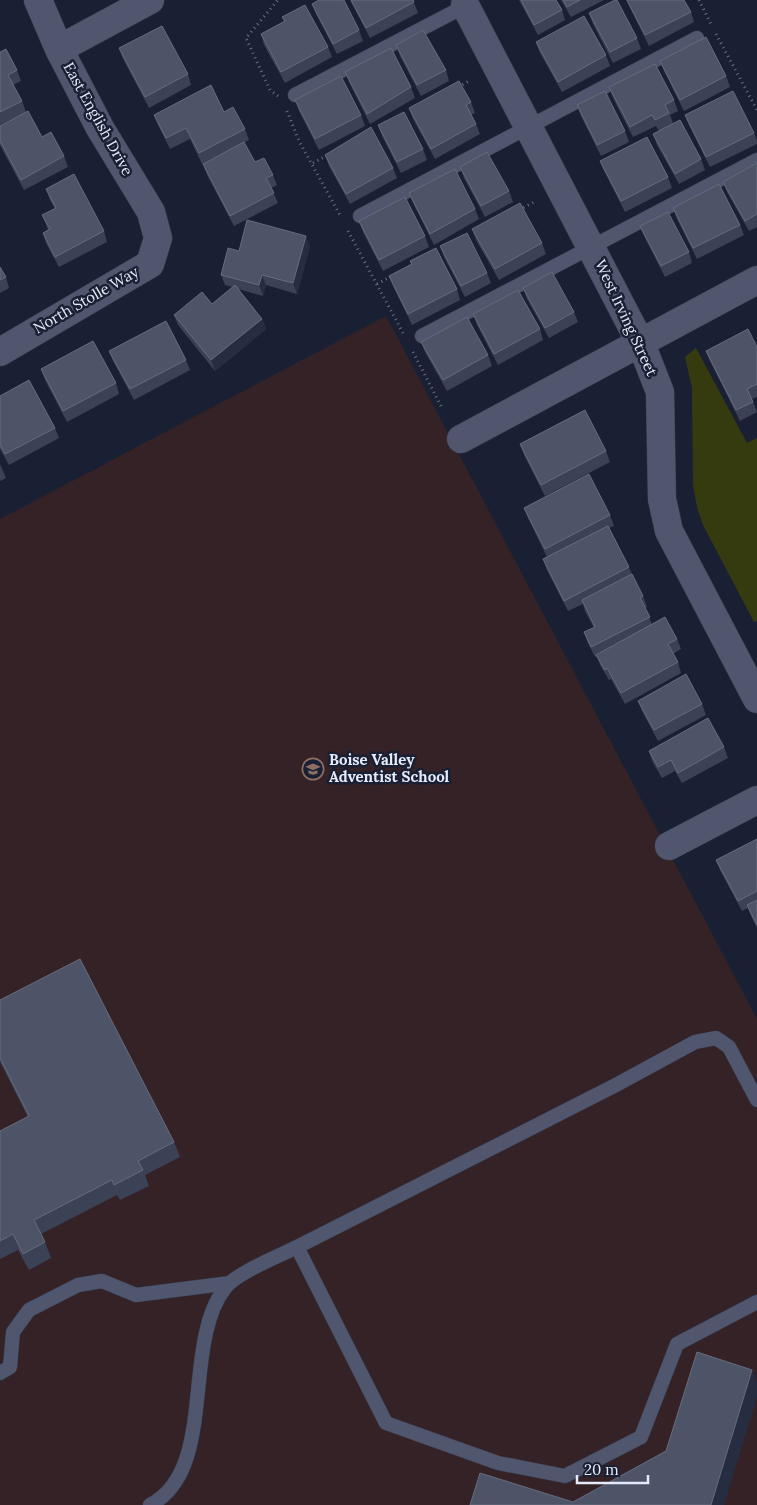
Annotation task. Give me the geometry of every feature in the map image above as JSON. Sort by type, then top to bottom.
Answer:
[{"type":"street","name":"East English Drive","points":[[38,0],[59,50],[100,128],[151,212],[158,238]]},
{"type":"street","points":[[59,50],[150,0]]},
{"type":"street","name":"West Irving Street","points":[[464,1],[640,342],[660,392],[662,499],[669,531],[757,699]]},
{"type":"street","name":"North Stolle Way","points":[[0,352],[150,264],[158,238]]},
{"type":"street","points":[[461,438],[757,280]]},
{"type":"street","points":[[669,846],[757,800]]},
{"type":"lane","points":[[289,98],[464,1]]},
{"type":"lane","points":[[360,216],[697,38]]},
{"type":"lane","points":[[422,336],[757,160]]},
{"type":"lane","points":[[150,1505],[159,1500],[177,1482],[187,1459],[205,1339],[214,1307],[225,1287],[230,1283],[250,1270],[695,1042],[716,1038],[729,1047],[757,1100]]},
{"type":"lane","points":[[297,1247],[386,1423],[498,1463],[565,1476],[641,1437],[677,1344],[757,1302]]},
{"type":"lane","points":[[0,1373],[10,1367],[13,1332],[29,1310],[78,1285],[102,1281],[136,1295],[230,1283]]},
{"type":"path","points":[[278,0],[246,38],[270,90],[289,98]]},
{"type":"path","points":[[699,0],[757,110]]},
{"type":"path","points":[[453,90],[471,80]]},
{"type":"path","points":[[286,110],[299,141],[314,163],[330,200],[346,224],[404,336]]},
{"type":"path","points":[[314,163],[331,154]]},
{"type":"path","points":[[517,211],[534,202]]},
{"type":"path","points":[[377,284],[394,275]]},
{"type":"path","points":[[408,344],[442,408]]},
{"type":"shaded area","name":"Boise Valley Adventist School","points":[[386,316],[757,1019],[757,1505],[0,1505],[0,519]]},
{"type":"green space","points":[[696,348],[747,443],[757,438],[757,621],[754,622],[703,525],[697,507],[693,485],[692,388],[685,357]]},
{"type":"building","points":[[319,0],[344,0],[359,30],[333,44],[312,4]]},
{"type":"building","points":[[351,0],[413,0],[414,2],[366,28]]},
{"type":"building","points":[[521,0],[556,0],[562,10],[534,25]]},
{"type":"building","points":[[563,0],[580,0],[567,7]]},
{"type":"building","points":[[617,0],[637,38],[610,52],[589,13]]},
{"type":"building","points":[[627,0],[684,0],[691,12],[645,35]]},
{"type":"building","points":[[305,5],[328,47],[281,72],[261,34],[285,21],[282,17]]},
{"type":"building","points":[[584,16],[606,55],[558,82],[536,42]]},
{"type":"building","points":[[162,26],[188,74],[145,97],[119,48]]},
{"type":"building","points":[[423,30],[446,70],[417,85],[396,45]]},
{"type":"building","points":[[706,37],[726,76],[680,100],[660,61]]},
{"type":"building","points":[[391,48],[411,87],[367,114],[345,72]]},
{"type":"building","points":[[6,49],[17,70],[8,75],[22,101],[0,112],[0,52]]},
{"type":"building","points":[[655,64],[674,100],[665,105],[669,113],[655,120],[652,115],[630,127],[609,87]]},
{"type":"building","points":[[341,76],[361,115],[315,139],[295,100]]},
{"type":"building","points":[[459,81],[471,102],[466,105],[476,124],[431,149],[409,108]]},
{"type":"building","points":[[211,85],[224,112],[233,107],[245,129],[199,153],[186,128],[166,138],[154,115]]},
{"type":"building","points":[[605,91],[625,131],[597,145],[577,105]]},
{"type":"building","points":[[733,91],[754,133],[706,157],[685,115]]},
{"type":"building","points":[[28,111],[42,137],[51,132],[64,156],[21,180],[0,141],[0,126]]},
{"type":"building","points":[[404,112],[423,149],[397,162],[378,125]]},
{"type":"building","points":[[680,120],[701,159],[675,174],[653,134]]},
{"type":"building","points":[[371,127],[393,168],[346,194],[325,155]]},
{"type":"building","points":[[647,137],[668,177],[621,201],[600,161]]},
{"type":"building","points":[[244,142],[255,162],[264,158],[273,175],[266,178],[274,193],[230,216],[203,164]]},
{"type":"building","points":[[487,152],[509,191],[481,206],[460,167]]},
{"type":"building","points":[[757,163],[757,214],[745,221],[723,182]]},
{"type":"building","points":[[455,169],[475,209],[430,234],[409,193]]},
{"type":"building","points":[[74,174],[104,231],[55,257],[43,233],[50,229],[42,215],[56,208],[46,189]]},
{"type":"building","points":[[719,184],[740,225],[693,248],[673,208]]},
{"type":"building","points":[[405,197],[425,236],[379,260],[359,221]]},
{"type":"building","points":[[520,203],[542,243],[495,269],[472,229]]},
{"type":"building","points":[[668,212],[689,252],[661,266],[640,226]]},
{"type":"building","points":[[247,220],[306,236],[293,283],[262,275],[259,285],[221,275],[228,248],[239,251]]},
{"type":"building","points":[[467,233],[487,273],[461,286],[440,246]]},
{"type":"building","points":[[436,248],[457,289],[408,314],[389,276],[412,264],[410,261]]},
{"type":"building","points":[[0,267],[6,277],[0,280]]},
{"type":"building","points":[[552,272],[574,312],[545,328],[523,288]]},
{"type":"building","points":[[235,285],[262,319],[211,360],[174,315],[202,292],[212,304]]},
{"type":"building","points":[[518,290],[540,329],[494,354],[473,314]]},
{"type":"building","points":[[467,317],[488,355],[443,380],[421,342]]},
{"type":"building","points":[[166,321],[186,360],[130,389],[109,351]]},
{"type":"building","points":[[748,329],[757,347],[757,384],[747,389],[753,402],[736,410],[706,351]]},
{"type":"building","points":[[93,341],[116,383],[63,411],[41,369]]},
{"type":"building","points":[[29,380],[55,428],[5,454],[0,445],[0,396]]},
{"type":"building","points":[[585,410],[606,451],[541,485],[520,444]]},
{"type":"building","points":[[589,474],[610,515],[545,549],[524,508]]},
{"type":"building","points":[[608,526],[629,567],[564,601],[543,559]]},
{"type":"building","points":[[632,574],[643,596],[640,598],[650,617],[591,647],[584,632],[595,627],[582,600]]},
{"type":"building","points":[[665,617],[677,639],[668,644],[678,662],[621,693],[607,668],[605,670],[596,655]]},
{"type":"building","points":[[686,674],[702,704],[654,730],[638,701]]},
{"type":"building","points":[[708,718],[724,747],[678,773],[671,760],[658,767],[649,751]]},
{"type":"building","points":[[757,839],[757,891],[738,901],[716,860]]},
{"type":"building","points":[[757,900],[757,925],[747,905]]},
{"type":"building","points":[[80,959],[174,1142],[138,1161],[143,1170],[114,1185],[112,1180],[34,1220],[45,1242],[23,1254],[13,1234],[0,1241],[0,1131],[29,1116],[0,1058],[0,1000]]},
{"type":"building","points":[[697,1352],[752,1370],[711,1505],[470,1505],[480,1473],[573,1502],[666,1451]]},
{"type":"place","name":"Boise Valley Adventist School","points":[[313,769]]}]
